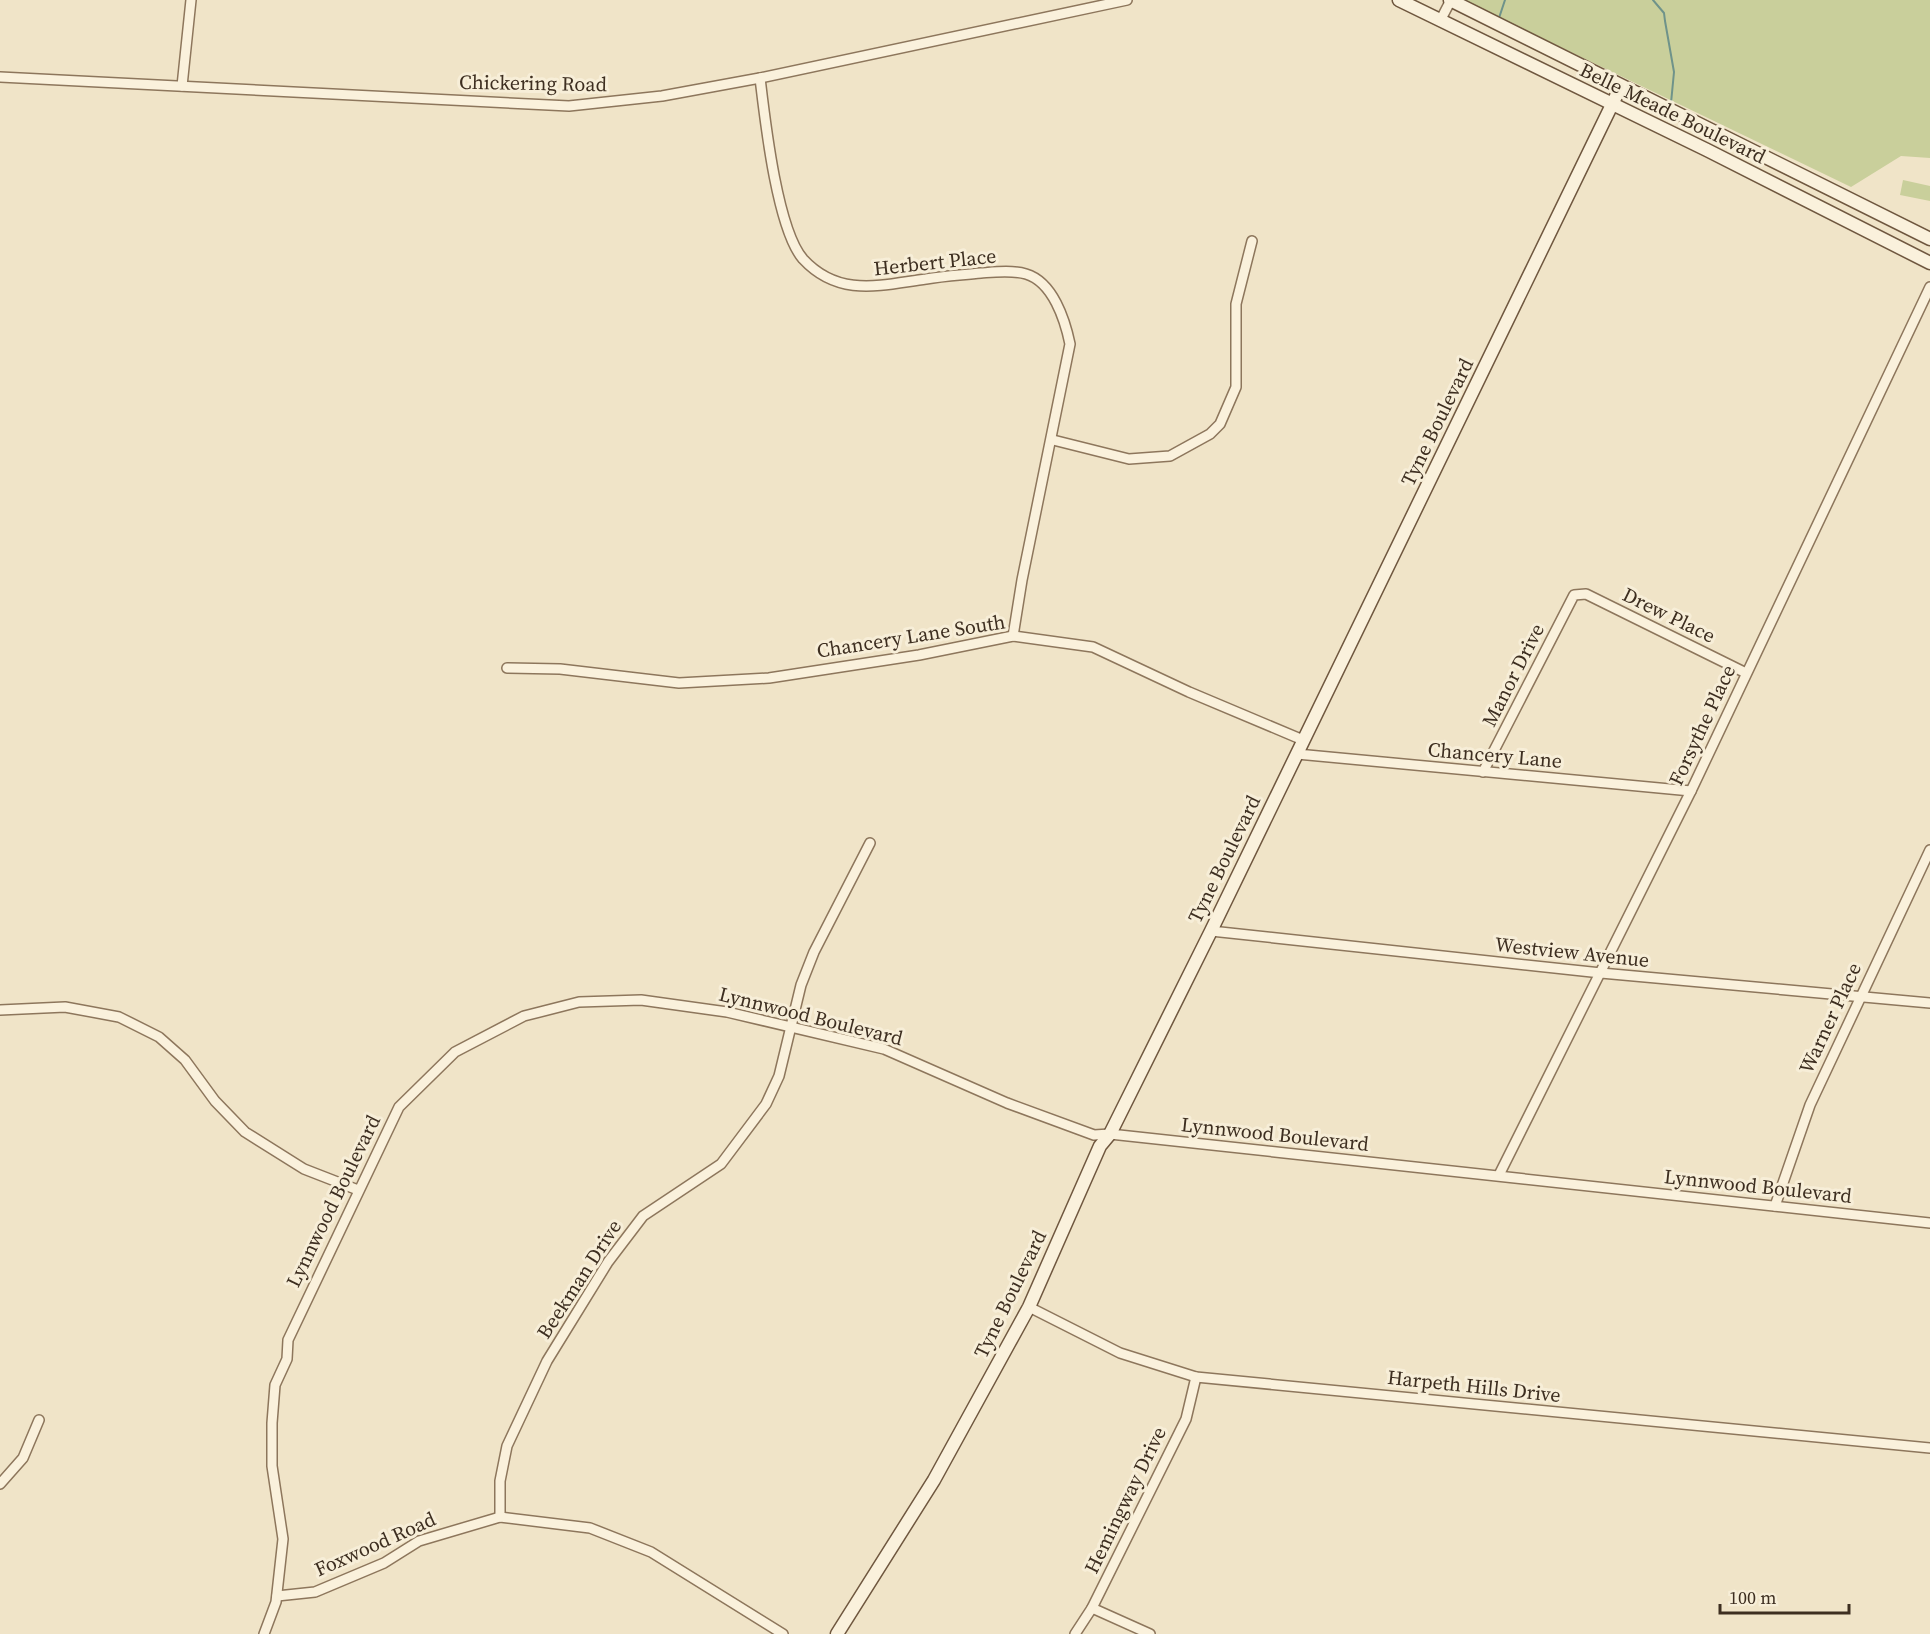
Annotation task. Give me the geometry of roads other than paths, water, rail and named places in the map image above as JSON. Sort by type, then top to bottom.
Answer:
[{"type":"street","points":[[182,86],[191,0]]},
{"type":"street","name":"Chickering Road","points":[[0,76],[569,106],[662,96],[760,78],[1127,0]]},
{"type":"street","name":"Belle Meade Boulevard","points":[[1399,0],[1930,263]]},
{"type":"street","points":[[1440,21],[1450,0]]},
{"type":"street","name":"Belle Meade Boulevard","points":[[1450,0],[1930,239]]},
{"type":"street","name":"Herbert Place","points":[[760,78],[768,142],[789,236],[802,258],[822,277],[865,288],[1002,271],[1028,274],[1049,291],[1065,318],[1070,344],[1053,440],[1022,580],[1013,636]]},
{"type":"street","name":"Tyne Boulevard","points":[[837,1634],[934,1480],[1029,1306],[1100,1146],[1110,1134],[1211,931],[1621,86]]},
{"type":"street","points":[[1053,440],[1129,459],[1170,456],[1210,434],[1220,424],[1236,387],[1236,304],[1252,242]]},
{"type":"street","name":"Forsythe Place","points":[[1499,1175],[1691,791],[1930,287]]},
{"type":"street","name":"Drew Place","points":[[1574,595],[1587,594],[1746,673]]},
{"type":"street","name":"Manor Drive","points":[[1483,772],[1574,595]]},
{"type":"street","name":"Chancery Lane South","points":[[507,668],[560,669],[679,683],[769,678],[919,655],[1013,636],[1093,647],[1189,692],[1303,740]]},
{"type":"street","name":"Chancery Lane","points":[[1296,754],[1691,791]]},
{"type":"street","name":"Beekman Drive","points":[[500,1517],[500,1481],[507,1446],[547,1361],[608,1262],[643,1216],[721,1164],[766,1104],[779,1076],[789,1038],[789,1026],[814,952],[870,843]]},
{"type":"street","name":"Warner Place","points":[[1775,1206],[1810,1105],[1930,850]]},
{"type":"street","name":"Westview Avenue","points":[[1211,931],[1601,973],[1930,1004]]},
{"type":"street","name":"Lynnwood Boulevard","points":[[264,1634],[277,1596],[283,1539],[272,1466],[275,1385],[287,1359],[288,1341],[292,1330],[312,1285],[335,1246],[358,1190],[399,1107],[455,1052],[524,1016],[579,1002],[630,998],[710,1009],[884,1049],[1006,1103],[1094,1135],[1110,1134],[1930,1223]]},
{"type":"street","points":[[0,1010],[65,1007],[119,1017],[159,1037],[185,1060],[215,1101],[245,1131],[304,1169],[358,1190]]},
{"type":"street","name":"Harpeth Hills Drive","points":[[1029,1306],[1120,1353],[1196,1377],[1930,1448]]},
{"type":"street","name":"Hemingway Drive","points":[[1075,1634],[1092,1608],[1186,1419],[1196,1377]]},
{"type":"street","points":[[0,1484],[23,1458],[39,1420]]},
{"type":"street","name":"Foxwood Road","points":[[277,1596],[315,1592],[384,1563],[419,1541],[500,1517],[590,1528],[651,1552],[783,1634]]},
{"type":"street","points":[[1092,1608],[1150,1634]]},
{"type":"waterway","points":[[1499,18],[1505,0]]},
{"type":"waterway","points":[[1653,0],[1664,13],[1674,72],[1671,103]]}]
